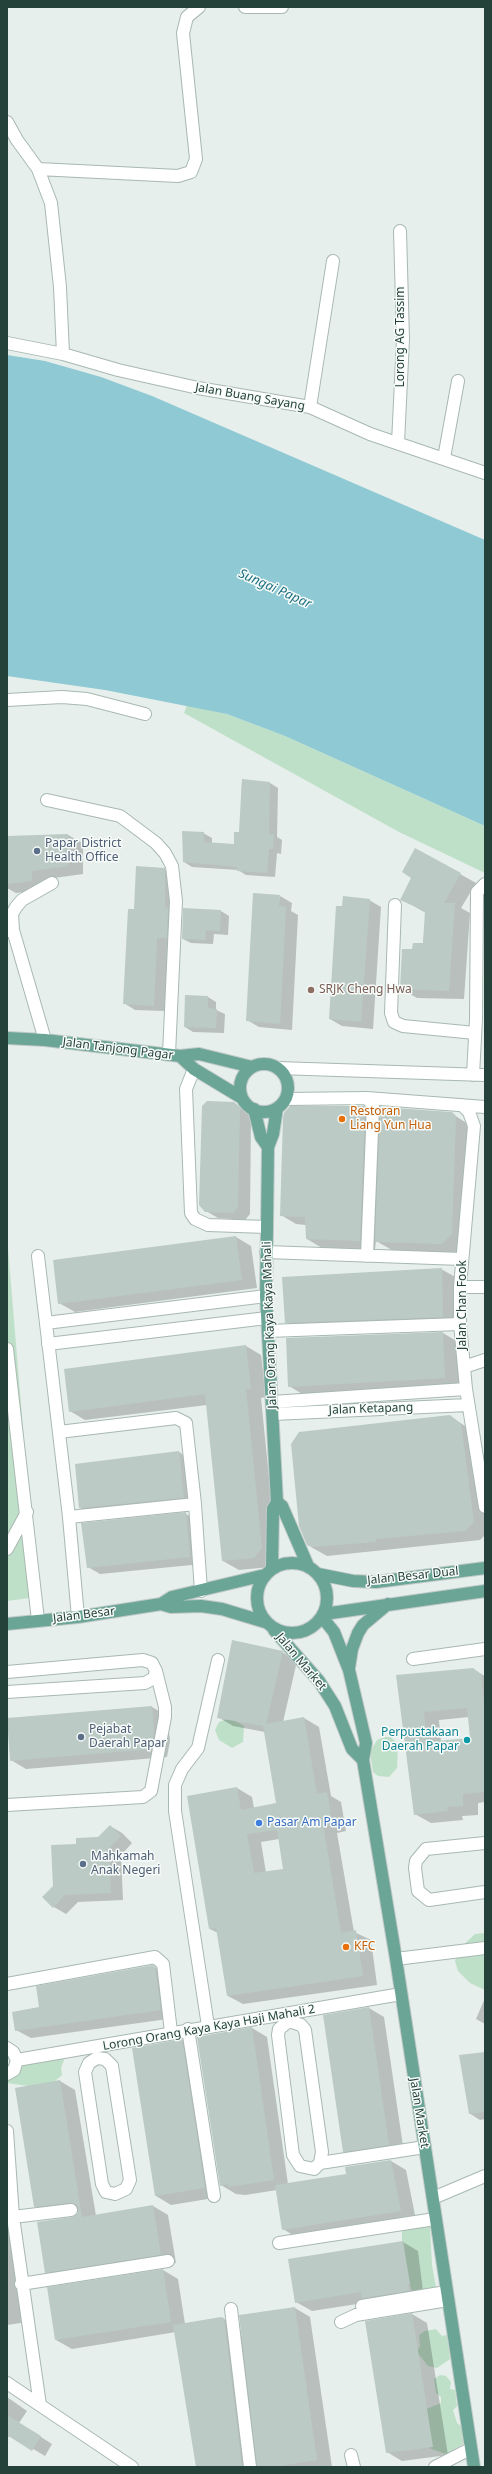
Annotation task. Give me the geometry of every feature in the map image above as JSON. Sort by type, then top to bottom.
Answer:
[{"type":"main road","name":"Jalan Tanjong Pagar","points":[[7,1038],[45,1040],[175,1055],[199,1054],[252,1067]]},
{"type":"main road","points":[[175,1055],[242,1098],[254,1109],[261,1112],[277,1108],[286,1099],[288,1085],[287,1079],[278,1068],[266,1064],[252,1067],[243,1077],[241,1084],[242,1098]]},
{"type":"main road","name":"Jalan Orang Kaya Kaya Mahali","points":[[268,1572],[273,1509],[277,1502],[266,1296],[266,1227],[268,1147],[273,1134],[277,1108]]},
{"type":"main road","name":"Jalan Orang Kaya Kaya Mahali","points":[[254,1109],[261,1137],[268,1147]]},
{"type":"main road","name":"Jalan Orang Kaya Kaya Mahali","points":[[277,1502],[282,1506],[308,1566]]},
{"type":"main road","points":[[296,1563],[308,1566],[318,1574],[327,1593],[323,1616],[308,1630],[290,1634],[268,1625],[259,1611],[256,1599],[259,1586],[268,1572],[283,1564],[296,1563]]},
{"type":"main road","name":"Jalan Besar Dual","points":[[318,1574],[353,1581],[376,1582],[485,1568]]},
{"type":"main road","name":"Jalan Besar","points":[[7,1624],[38,1620],[78,1618],[160,1604],[172,1597],[201,1591],[268,1572]]},
{"type":"main road","name":"Jalan Besar Dual","points":[[323,1616],[388,1604],[485,1591]]},
{"type":"main road","name":"Jalan Besar","points":[[160,1604],[171,1607],[201,1606],[222,1609],[268,1625]]},
{"type":"main road","points":[[349,1670],[352,1649],[358,1633],[363,1625],[388,1604]]},
{"type":"main road","name":"Jalan Market","points":[[323,1616],[334,1632],[349,1670],[366,1743],[363,1760],[396,1959],[470,2449],[474,2467]]},
{"type":"main road","name":"Jalan Market","points":[[268,1625],[319,1681],[335,1706],[352,1750],[363,1760]]},
{"type":"street","points":[[38,169],[178,176],[191,172],[196,159],[183,33],[187,17],[199,7]]},
{"type":"street","points":[[245,7],[282,7]]},
{"type":"street","points":[[7,122],[17,140],[38,169],[51,203],[60,287],[63,354]]},
{"type":"street","name":"Lorong AG Tassim","points":[[398,442],[403,339],[400,231]]},
{"type":"street","points":[[310,407],[333,261]]},
{"type":"street","name":"Jalan Buang Sayang","points":[[7,343],[63,354],[118,370],[198,388],[310,407],[370,434],[398,442],[485,474]]},
{"type":"street","points":[[444,458],[458,381]]},
{"type":"street","points":[[7,700],[62,697],[81,699],[145,714]]},
{"type":"street","points":[[47,800],[120,816],[156,843],[165,853],[172,866],[176,902],[175,1055]]},
{"type":"street","points":[[45,1040],[10,930],[12,914],[22,900],[52,883]]},
{"type":"street","points":[[278,1068],[479,1075],[480,1048],[475,1033],[481,1019],[477,892],[485,884]]},
{"type":"street","points":[[395,905],[391,1012],[394,1022],[403,1026],[475,1033]]},
{"type":"street","points":[[194,1068],[186,1089],[192,1213],[201,1223],[208,1225],[266,1227]]},
{"type":"street","points":[[367,1098],[373,1106],[367,1256]]},
{"type":"street","points":[[286,1099],[367,1098],[485,1107]]},
{"type":"street","name":"Jalan Chan Fook","points":[[462,1105],[468,1112],[474,1126],[460,1287],[460,1324],[468,1405],[485,1507]]},
{"type":"street","points":[[266,1252],[462,1259]]},
{"type":"street","points":[[38,1256],[69,1517],[78,1618]]},
{"type":"street","points":[[460,1287],[485,1286]]},
{"type":"street","points":[[46,1323],[266,1296]]},
{"type":"street","points":[[48,1344],[267,1318]]},
{"type":"street","points":[[268,1331],[460,1324]]},
{"type":"street","points":[[7,1349],[27,1512],[38,1620]]},
{"type":"street","points":[[464,1367],[485,1360]]},
{"type":"street","name":"Jalan Ketapang","points":[[273,1408],[466,1389]]},
{"type":"street","name":"Jalan Ketapang","points":[[273,1408],[468,1405]]},
{"type":"street","points":[[59,1432],[176,1418],[183,1419],[188,1427],[201,1591]]},
{"type":"street","points":[[69,1517],[195,1504]]},
{"type":"street","points":[[7,1549],[27,1512]]},
{"type":"street","points":[[414,1659],[485,1649]]},
{"type":"street","points":[[7,1672],[143,1660],[152,1663],[156,1671],[165,1707],[165,1717],[151,1791],[143,1797],[7,1805]]},
{"type":"street","points":[[208,2026],[175,1811],[175,1785],[182,1769],[198,1748],[218,1660]]},
{"type":"street","points":[[7,1692],[145,1682],[152,1680],[156,1671]]},
{"type":"street","points":[[485,1843],[426,1850],[416,1861],[415,1868],[418,1891],[429,1900],[485,1892]]},
{"type":"street","points":[[396,1959],[485,1948]]},
{"type":"street","points":[[7,1984],[155,1957],[163,1964],[171,2032]]},
{"type":"street","name":"Lorong Orang Kaya Kaya Haji Mahali 2","points":[[17,2060],[97,2053],[171,2032],[208,2026],[288,2018],[401,1994]]},
{"type":"street","points":[[320,2163],[322,2152],[305,2030],[301,2025],[288,2018],[279,2029],[278,2035],[293,2155],[296,2162],[304,2168],[314,2168],[320,2163],[425,2147]]},
{"type":"street","points":[[188,2029],[214,2196]]},
{"type":"street","points":[[8,2047],[17,2060],[8,2075]]},
{"type":"street","points":[[97,2053],[106,2059],[112,2066],[130,2180],[124,2191],[115,2194],[106,2192],[102,2184],[85,2072],[89,2063],[97,2053]]},
{"type":"street","points":[[7,2131],[13,2217],[21,2284],[40,2405]]},
{"type":"street","points":[[433,2198],[485,2176]]},
{"type":"street","points":[[13,2217],[71,2210]]},
{"type":"street","points":[[279,2243],[435,2219]]},
{"type":"street","points":[[21,2284],[168,2261]]},
{"type":"street","points":[[362,2306],[447,2296]]},
{"type":"street","points":[[341,2322],[356,2315],[447,2296]]},
{"type":"street","points":[[231,2309],[250,2467]]},
{"type":"street","points":[[7,2383],[132,2467]]},
{"type":"street","points":[[435,2467],[470,2449]]},
{"type":"street","points":[[351,2455],[354,2467]]},
{"type":"green space","points":[[187,705],[227,714],[285,736],[485,826],[485,873],[399,832],[184,713]]},
{"type":"green space","points":[[7,1236],[37,1597],[7,1601]]},
{"type":"green space","points":[[230,1718],[244,1726],[243,1742],[232,1748],[219,1740],[215,1730],[219,1722]]},
{"type":"green space","points":[[384,1737],[391,1737],[398,1744],[397,1768],[389,1777],[378,1776],[373,1772],[370,1752],[377,1740]]},
{"type":"green space","points":[[485,1933],[485,1990],[470,1983],[458,1971],[455,1961],[458,1950],[475,1934]]},
{"type":"green space","points":[[21,2052],[62,2052],[64,2060],[61,2068],[62,2075],[55,2081],[36,2087],[7,2083],[7,2065],[17,2060]]},
{"type":"green space","points":[[426,2222],[430,2227],[432,2265],[438,2299],[413,2297],[402,2252],[402,2230]]},
{"type":"green space","points":[[436,2329],[442,2336],[447,2335],[450,2359],[437,2368],[428,2366],[417,2352],[420,2346],[419,2335],[425,2331]]},
{"type":"green space","points":[[440,2375],[446,2376],[451,2382],[450,2389],[455,2390],[457,2406],[453,2410],[457,2423],[462,2427],[463,2444],[446,2454],[429,2448],[424,2410],[441,2403],[441,2397],[436,2393],[434,2379]]},
{"type":"water","name":"Sungai Papar","points":[[7,355],[45,361],[101,377],[152,396],[485,540],[485,826],[285,736],[227,714],[105,690],[7,676]]},
{"type":"building","points":[[242,779],[270,782],[269,834],[274,834],[273,849],[269,849],[267,873],[237,871],[237,867],[183,862],[182,831],[204,832],[204,842],[234,844],[234,832],[239,832]]},
{"type":"building","name":"Papar District Health Office","points":[[68,834],[68,866],[32,871],[32,881],[7,884],[7,836]]},
{"type":"building","points":[[415,848],[461,873],[444,903],[455,903],[449,991],[400,989],[402,949],[412,949],[413,943],[423,943],[425,911],[400,900],[411,878],[402,872]]},
{"type":"building","points":[[136,866],[165,868],[165,907],[168,908],[167,938],[157,938],[154,1006],[123,1004],[128,909],[134,909]]},
{"type":"building","points":[[253,893],[280,895],[279,906],[286,907],[280,1024],[246,1021]]},
{"type":"building","points":[[343,896],[370,899],[361,1022],[329,1019],[336,906],[342,906]]},
{"type":"building","points":[[183,908],[221,910],[220,931],[206,930],[205,940],[182,939]]},
{"type":"building","points":[[185,995],[208,996],[208,1008],[217,1009],[216,1028],[184,1027]]},
{"type":"building","points":[[207,1101],[234,1102],[240,1107],[238,1207],[233,1213],[205,1212],[199,1205],[202,1106]]},
{"type":"building","points":[[290,1106],[364,1106],[360,1241],[306,1239],[305,1217],[280,1216],[283,1118],[284,1113]]},
{"type":"building","points":[[380,1107],[452,1112],[456,1116],[452,1234],[442,1244],[375,1242]]},
{"type":"building","points":[[236,1236],[242,1280],[58,1304],[53,1260]]},
{"type":"building","points":[[442,1268],[443,1317],[285,1323],[282,1277]]},
{"type":"building","points":[[443,1332],[445,1378],[288,1387],[286,1338]]},
{"type":"building","points":[[246,1345],[251,1389],[246,1389],[262,1548],[254,1558],[222,1561],[205,1394],[69,1412],[64,1369]]},
{"type":"building","points":[[450,1415],[461,1424],[474,1522],[465,1531],[376,1539],[376,1542],[311,1547],[307,1545],[299,1526],[291,1444],[299,1432]]},
{"type":"building","points":[[179,1451],[184,1498],[79,1508],[75,1464]]},
{"type":"building","points":[[186,1512],[190,1557],[87,1568],[81,1523]]},
{"type":"building","points":[[232,1640],[283,1651],[266,1724],[304,1717],[317,1794],[327,1792],[332,1823],[323,1824],[341,1933],[356,1930],[363,1976],[227,1996],[216,1928],[209,1929],[187,1796],[237,1787],[241,1810],[276,1803],[263,1726],[217,1718]],"holes":[[[277,1830],[283,1869],[254,1873],[247,1834]]]},
{"type":"building","name":"Perpustakaan Daerah Papar","points":[[473,1668],[481,1674],[485,1713],[485,1792],[463,1794],[463,1806],[447,1807],[448,1811],[414,1815],[396,1675]],"holes":[[[467,1708],[470,1738],[427,1742],[424,1712]]]},
{"type":"building","name":"Pejabat Daerah Papar","points":[[152,1706],[154,1732],[151,1749],[10,1761],[7,1718]]},
{"type":"building","points":[[110,1825],[121,1836],[109,1848],[111,1893],[65,1895],[53,1908],[42,1897],[53,1886],[51,1845],[76,1844],[76,1838],[98,1837]]},
{"type":"building","points":[[153,1965],[155,1967],[161,2010],[15,2031],[12,2012],[39,2007],[36,1986]]},
{"type":"building","points":[[369,2007],[389,2145],[343,2152],[323,2015]]},
{"type":"building","points":[[252,2027],[274,2180],[228,2187],[228,2184],[220,2186],[197,2037]]},
{"type":"building","points":[[182,2039],[205,2188],[155,2196],[132,2048]]},
{"type":"building","points":[[485,2052],[485,2112],[469,2114],[459,2055]]},
{"type":"building","points":[[60,2080],[82,2217],[153,2205],[161,2255],[45,2273],[37,2222],[72,2217],[78,2213],[78,2209],[77,2205],[70,2203],[34,2207],[15,2088]]},
{"type":"building","points":[[391,2160],[401,2211],[282,2230],[275,2185],[346,2174],[345,2167]]},
{"type":"building","points":[[403,2241],[410,2284],[408,2284],[409,2291],[362,2298],[361,2292],[295,2303],[288,2259]]},
{"type":"building","points":[[163,2269],[171,2322],[55,2340],[47,2287]]},
{"type":"building","points":[[295,2307],[317,2460],[273,2467],[257,2467],[239,2315]]},
{"type":"building","points":[[412,2313],[433,2447],[386,2453],[365,2321]]},
{"type":"building","points":[[221,2317],[224,2318],[242,2467],[196,2467],[173,2325]]},
{"type":"building","points":[[7,2415],[41,2436],[32,2451],[7,2435]]},
{"type":"place","name":"Papar District Health Office","points":[[37,851]]},
{"type":"place","name":"SRJK Cheng Hwa","points":[[311,990]]},
{"type":"place","name":"Restoran Liang Yun Hua","points":[[342,1119]]},
{"type":"place","name":"Pejabat Daerah Papar","points":[[81,1737]]},
{"type":"place","name":"Perpustakaan Daerah Papar","points":[[467,1740]]},
{"type":"place","name":"Pasar Am Papar","points":[[259,1823]]},
{"type":"place","name":"Mahkamah Anak Negeri","points":[[83,1864]]},
{"type":"place","name":"KFC","points":[[346,1947]]}]
